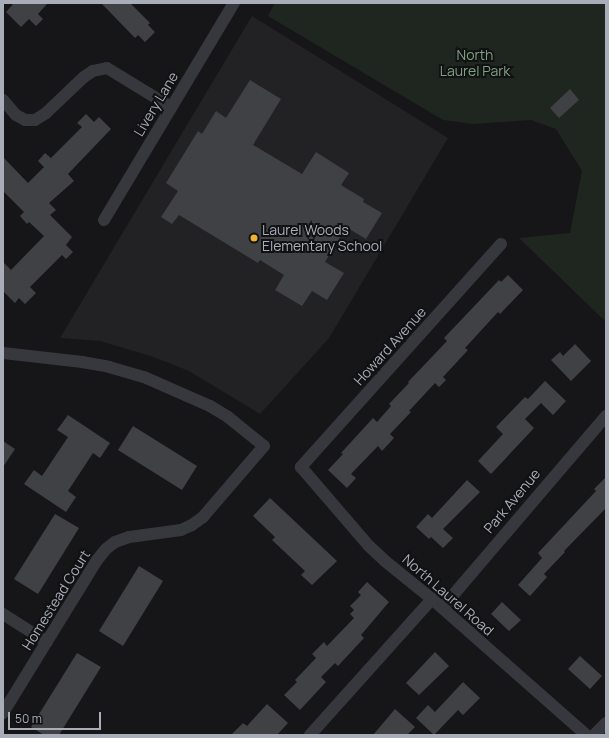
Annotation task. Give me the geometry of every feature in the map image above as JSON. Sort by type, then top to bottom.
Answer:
[{"type":"street","name":"Livery Lane","points":[[104,220],[234,3]]},
{"type":"street","points":[[3,100],[16,115],[25,120],[35,120],[46,113],[84,76],[93,71],[107,68],[171,107]]},
{"type":"street","name":"Howard Avenue","points":[[301,467],[501,244]]},
{"type":"street","name":"Homestead Court","points":[[3,353],[82,362],[110,367],[144,377],[210,406],[228,417],[264,446],[203,517],[192,525],[181,530],[129,537],[115,542],[106,549],[97,560],[3,713]]},
{"type":"street","name":"Park Avenue","points":[[442,608],[606,416]]},
{"type":"street","name":"North Laurel Road","points":[[301,467],[369,546],[432,599],[586,735]]},
{"type":"street","points":[[310,735],[432,599]]},
{"type":"street","points":[[3,614],[47,642]]},
{"type":"street","points":[[594,735],[606,723]]},
{"type":"shaded area","name":"Laurel Woods Elementary School","points":[[252,16],[448,138],[329,338],[260,414],[189,371],[151,356],[100,341],[60,338]]},
{"type":"green space","name":"North Laurel Park","points":[[275,3],[606,3],[606,322],[519,238],[570,233],[582,171],[556,129],[531,120],[473,124],[443,120],[268,16]]},
{"type":"building","points":[[14,3],[48,3],[38,14],[43,19],[36,26],[29,19],[21,27],[6,12]]},
{"type":"building","points":[[101,3],[130,3],[150,23],[148,25],[155,32],[145,42],[138,35],[135,38]]},
{"type":"building","name":"Laurel Woods Elementary School","points":[[250,80],[281,99],[253,145],[302,174],[316,152],[349,173],[341,185],[364,199],[363,202],[382,213],[366,239],[346,227],[325,262],[344,273],[327,300],[312,291],[302,306],[275,290],[284,275],[260,260],[258,263],[179,215],[172,224],[161,217],[178,191],[166,183],[198,131],[202,134],[216,111],[226,118]]},
{"type":"building","points":[[570,89],[579,100],[559,118],[550,108]]},
{"type":"building","points":[[86,114],[94,122],[99,117],[111,129],[68,174],[74,181],[49,203],[56,210],[50,215],[72,237],[66,245],[73,252],[66,259],[62,255],[30,287],[36,293],[25,304],[19,298],[15,303],[3,291],[3,262],[11,270],[44,236],[29,222],[27,224],[20,216],[24,212],[3,191],[3,157],[28,183],[44,167],[38,161],[45,153],[51,158],[82,127],[77,123]]},
{"type":"building","points":[[508,275],[523,290],[500,314],[498,312],[465,348],[468,350],[443,377],[446,380],[439,387],[435,383],[409,411],[411,412],[390,434],[394,438],[382,451],[378,446],[351,474],[356,478],[347,488],[328,470],[343,454],[341,453],[373,418],[377,422],[391,406],[389,404],[409,383],[408,382],[447,341],[444,338],[499,280],[501,282]]},
{"type":"building","points":[[575,344],[591,361],[571,381],[551,360],[560,352],[563,356]]},
{"type":"building","points":[[545,381],[566,401],[553,415],[541,403],[525,419],[534,428],[491,474],[478,461],[503,434],[496,427],[525,397],[528,399]]},
{"type":"building","points":[[68,415],[110,443],[100,458],[93,453],[68,491],[76,497],[66,512],[24,484],[34,470],[42,476],[68,437],[57,430]]},
{"type":"building","points":[[133,426],[197,466],[182,490],[118,450]]},
{"type":"building","points":[[3,441],[15,449],[3,467]]},
{"type":"building","points":[[606,477],[606,508],[544,574],[547,577],[530,596],[518,585],[542,558],[538,553],[596,491],[594,489]]},
{"type":"building","points":[[467,480],[480,492],[443,529],[453,538],[443,548],[431,537],[429,539],[416,527],[428,514],[432,518]]},
{"type":"building","points":[[270,498],[337,561],[312,585],[301,575],[305,571],[272,540],[275,537],[253,516]]},
{"type":"building","points":[[55,514],[79,528],[38,594],[14,579]]},
{"type":"building","points":[[139,566],[163,581],[123,646],[99,631]]},
{"type":"building","points":[[367,582],[389,602],[361,635],[364,638],[338,666],[335,663],[321,677],[326,682],[300,710],[284,695],[297,682],[295,680],[316,658],[312,654],[324,642],[327,646],[354,618],[350,614],[354,610],[350,606],[361,595],[358,592]]},
{"type":"building","points":[[502,602],[521,620],[509,631],[491,614]]},
{"type":"building","points":[[435,652],[449,666],[419,695],[406,683]]},
{"type":"building","points":[[77,653],[101,667],[59,735],[44,735],[31,727]]},
{"type":"building","points":[[580,656],[602,676],[590,689],[568,669]]},
{"type":"building","points":[[463,682],[480,698],[463,715],[458,710],[434,735],[416,718],[428,705],[435,712]]},
{"type":"building","points":[[267,704],[288,723],[277,735],[231,735],[243,723],[247,726]]},
{"type":"building","points":[[395,709],[415,727],[407,735],[373,735]]},
{"type":"place","name":"Laurel Woods Elementary School","points":[[254,238]]}]
